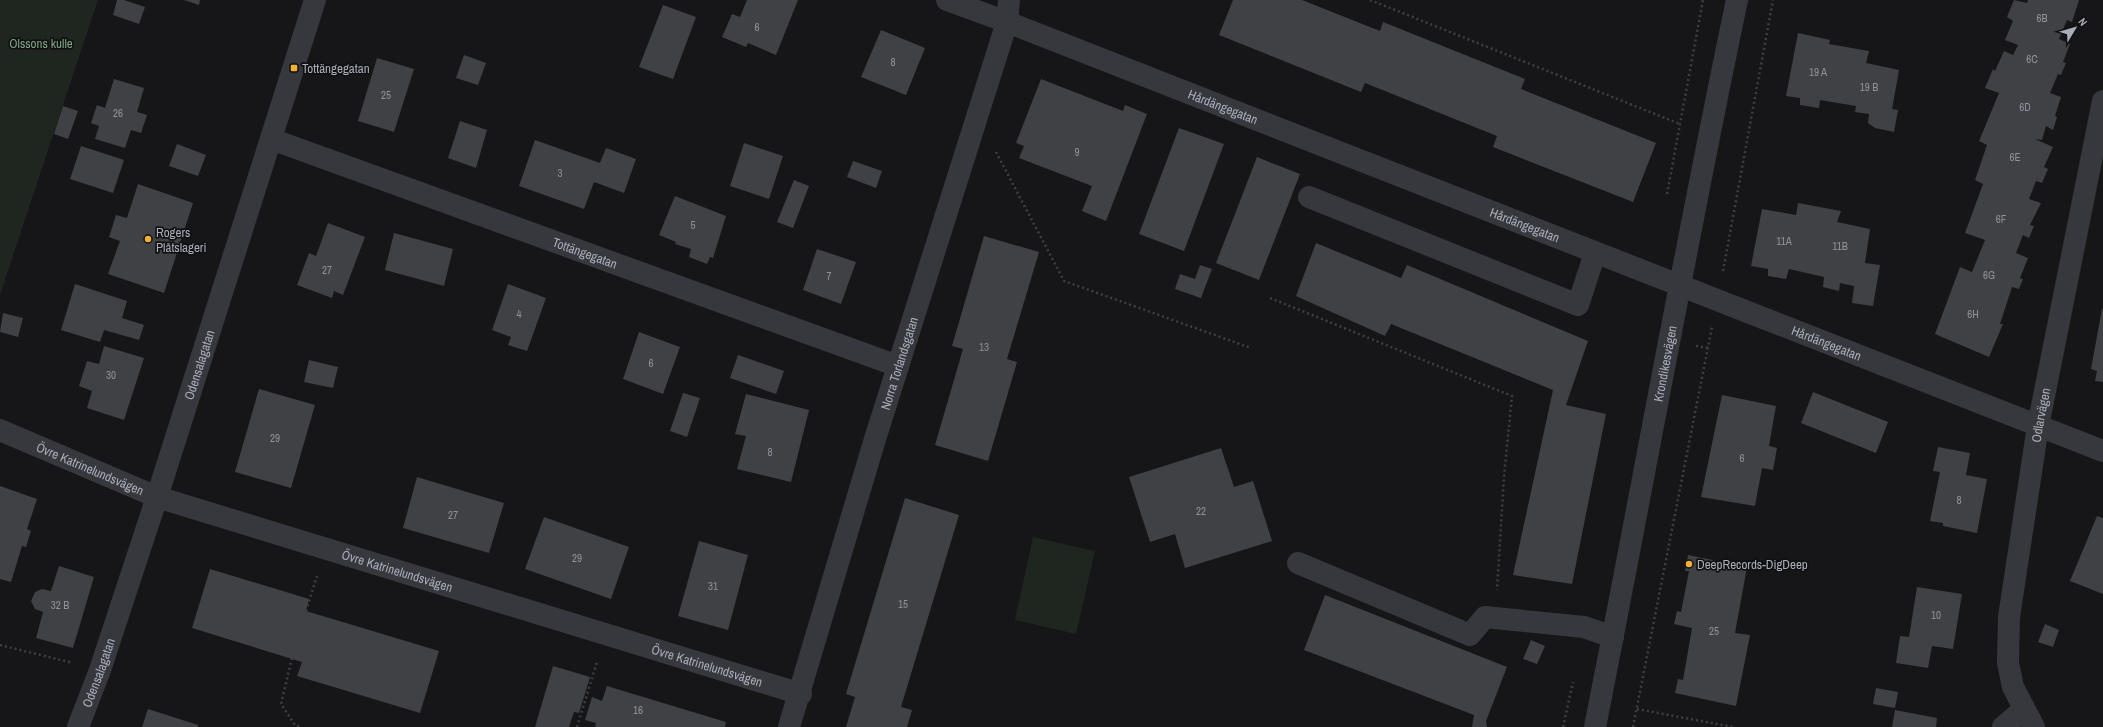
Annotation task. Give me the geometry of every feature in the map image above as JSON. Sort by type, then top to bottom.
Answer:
[{"type":"street","name":"Odensalagatan","points":[[78,727],[100,670],[157,497],[315,0]]},
{"type":"street","name":"Hårdängegatan","points":[[947,0],[1007,22],[2103,451]]},
{"type":"street","name":"Norra Torlandsgatan","points":[[789,727],[801,694],[898,366],[1007,22],[1009,0]]},
{"type":"street","name":"Krondikesvägen","points":[[1595,727],[1680,285],[1737,0]]},
{"type":"street","name":"Odlarvägen","points":[[2029,718],[2013,687],[2008,663],[2009,617],[2038,426],[2103,102]]},
{"type":"street","name":"Tottängegatan","points":[[271,139],[898,366]]},
{"type":"street","points":[[1309,198],[1578,305],[1595,253]]},
{"type":"street","name":"Övre Katrinelundsvägen","points":[[0,430],[157,497],[801,694]]},
{"type":"street","points":[[1298,563],[1470,635],[1485,617],[1584,627],[1613,636]]},
{"type":"street","points":[[2003,727],[2029,718]]},
{"type":"path","points":[[1370,0],[1680,123],[1710,133]]},
{"type":"path","points":[[1633,727],[1717,301],[1773,0]]},
{"type":"path","points":[[977,116],[1064,281],[1251,348]]},
{"type":"path","points":[[1270,298],[1512,396],[1504,477],[1495,618]]},
{"type":"path","points":[[306,611],[325,549]]},
{"type":"path","points":[[576,727],[606,634]]},
{"type":"path","points":[[0,645],[100,670]]},
{"type":"path","points":[[292,658],[281,704],[295,725],[302,727]]},
{"type":"path","points":[[1637,709],[1733,727]]},
{"type":"green space","name":"Olssons kulle","points":[[0,0],[98,0],[0,295]]},
{"type":"green space","points":[[1033,537],[1095,551],[1076,634],[1015,620]]},
{"type":"building","points":[[117,0],[124,0],[145,7],[139,24],[113,15]]},
{"type":"building","points":[[184,0],[200,0],[199,5]]},
{"type":"building","points":[[747,0],[798,0],[776,55],[748,43],[746,47],[722,37],[732,14],[740,17]]},
{"type":"building","points":[[1233,0],[1302,0],[1380,31],[1383,22],[1525,79],[1521,89],[1656,143],[1633,202],[1493,147],[1497,136],[1365,83],[1361,92],[1219,35]]},
{"type":"building","points":[[2014,0],[2027,3],[2028,0],[2079,0],[2072,22],[2067,20],[2059,39],[2070,44],[2063,62],[2066,63],[2061,75],[2058,74],[2050,93],[2061,97],[2055,116],[2057,117],[2053,130],[2046,126],[2042,140],[2035,139],[2053,147],[2044,167],[2048,169],[2042,183],[2036,181],[2029,199],[2041,203],[2030,225],[2034,226],[2029,238],[2023,235],[2016,253],[2028,258],[2020,278],[2023,279],[2019,289],[2012,287],[2000,324],[2003,324],[1989,357],[1935,334],[1960,267],[1972,272],[1985,240],[1965,233],[1983,184],[1975,180],[1987,145],[1979,141],[1999,93],[1985,88],[1993,69],[1995,71],[2004,51],[2013,55],[2018,45],[2005,40],[2013,21],[2007,17]]},
{"type":"building","points":[[663,5],[696,17],[673,79],[639,67]]},
{"type":"building","points":[[881,30],[925,48],[906,95],[861,77]]},
{"type":"building","points":[[1798,33],[1830,40],[1829,44],[1869,51],[1866,63],[1899,70],[1892,109],[1898,110],[1894,132],[1875,128],[1868,123],[1869,114],[1855,112],[1856,106],[1820,100],[1819,108],[1800,105],[1800,98],[1786,96]]},
{"type":"building","points":[[464,55],[486,63],[478,85],[456,78]]},
{"type":"building","points":[[377,58],[414,69],[394,132],[358,121]]},
{"type":"building","points":[[114,79],[144,88],[137,112],[147,115],[141,133],[131,130],[125,148],[95,139],[99,126],[91,123],[97,105],[105,108]]},
{"type":"building","points":[[1041,79],[1123,111],[1125,105],[1147,114],[1106,221],[1082,211],[1092,186],[1019,158],[1024,146],[1016,143]]},
{"type":"building","points":[[63,106],[78,111],[68,139],[54,134]]},
{"type":"building","points":[[460,121],[487,130],[476,168],[448,158]]},
{"type":"building","points":[[1179,128],[1224,144],[1184,251],[1139,234]]},
{"type":"building","points":[[535,140],[600,163],[606,148],[636,159],[624,193],[594,182],[584,209],[519,186]]},
{"type":"building","points":[[744,143],[783,156],[769,199],[730,186]]},
{"type":"building","points":[[177,144],[206,155],[198,176],[169,166]]},
{"type":"building","points":[[81,146],[124,160],[113,193],[70,179]]},
{"type":"building","points":[[1257,157],[1300,174],[1259,280],[1216,263]]},
{"type":"building","points":[[853,161],[882,171],[876,188],[847,177]]},
{"type":"building","points":[[794,180],[809,186],[793,228],[777,222]]},
{"type":"building","name":"Rogers Plåtslageri","points":[[138,184],[193,203],[164,293],[108,274],[120,241],[109,237],[116,215],[127,218]]},
{"type":"building","points":[[675,196],[726,216],[713,258],[710,257],[707,264],[689,257],[691,249],[675,244],[676,242],[659,235]]},
{"type":"building","points":[[1798,203],[1841,211],[1837,222],[1870,229],[1865,263],[1880,265],[1873,306],[1852,303],[1854,286],[1840,283],[1839,291],[1823,287],[1824,277],[1789,269],[1786,279],[1768,276],[1768,269],[1751,266],[1762,209],[1796,215]]},
{"type":"building","points":[[328,223],[365,237],[343,295],[334,291],[332,298],[297,285],[309,253],[316,256]]},
{"type":"building","points":[[394,233],[453,249],[444,286],[385,270]]},
{"type":"building","points":[[984,236],[1039,252],[1007,359],[1017,362],[988,461],[935,445],[963,349],[952,346]]},
{"type":"building","points":[[1316,243],[1401,278],[1407,265],[1588,341],[1566,405],[1606,414],[1572,584],[1513,575],[1553,390],[1391,324],[1385,336],[1296,296]]},
{"type":"building","points":[[817,249],[856,262],[841,304],[803,290]]},
{"type":"building","points":[[1200,265],[1212,269],[1201,298],[1175,289],[1180,274],[1195,279]]},
{"type":"building","points":[[75,284],[127,301],[122,318],[144,325],[139,340],[104,330],[100,342],[61,330]]},
{"type":"building","points":[[508,284],[546,298],[527,351],[508,345],[511,337],[492,330]]},
{"type":"building","points":[[2102,309],[2103,382],[2095,381],[2097,371],[2091,369]]},
{"type":"building","points":[[3,313],[23,318],[18,337],[0,332]]},
{"type":"building","points":[[639,332],[680,347],[663,394],[623,379]]},
{"type":"building","points":[[104,346],[144,358],[124,420],[87,408],[92,391],[79,386],[87,361],[99,364]]},
{"type":"building","points":[[738,355],[784,371],[776,394],[730,378]]},
{"type":"building","points":[[309,360],[338,367],[333,388],[304,382]]},
{"type":"building","points":[[259,389],[315,405],[291,488],[235,472]]},
{"type":"building","points":[[1813,392],[1888,422],[1876,453],[1801,423]]},
{"type":"building","points":[[683,393],[700,398],[687,437],[670,431]]},
{"type":"building","points":[[746,394],[809,410],[791,482],[737,469],[746,436],[735,434]]},
{"type":"building","points":[[1722,395],[1776,406],[1769,446],[1777,448],[1773,470],[1762,468],[1755,506],[1701,497]]},
{"type":"building","points":[[1938,447],[1970,453],[1966,475],[1987,479],[1977,533],[1943,526],[1943,523],[1930,521],[1940,472],[1933,471]]},
{"type":"building","points":[[1221,448],[1234,487],[1253,481],[1272,541],[1185,568],[1175,534],[1150,542],[1129,477]]},
{"type":"building","points":[[417,477],[504,503],[489,553],[403,528]]},
{"type":"building","points":[[0,486],[37,499],[27,529],[31,531],[26,547],[22,546],[11,582],[0,579]]},
{"type":"building","points":[[905,498],[959,515],[901,707],[912,710],[907,727],[846,727],[855,697],[846,694]]},
{"type":"building","points":[[2097,516],[2103,518],[2103,594],[2070,581]]},
{"type":"building","points":[[544,517],[629,547],[611,599],[525,569]]},
{"type":"building","points":[[699,541],[748,555],[728,630],[678,616]]},
{"type":"building","points":[[1688,555],[1747,567],[1735,633],[1750,635],[1736,706],[1675,693],[1678,679],[1683,680],[1692,628],[1674,624],[1677,611],[1681,612],[1689,571],[1685,571]]},
{"type":"building","points":[[59,566],[94,577],[73,648],[36,638],[43,612],[35,609],[31,601],[35,592],[42,589],[51,591]]},
{"type":"building","points":[[210,569],[309,599],[306,611],[439,651],[420,713],[297,676],[302,662],[192,628]]},
{"type":"building","points":[[1917,587],[1962,594],[1953,649],[1932,646],[1928,668],[1896,663],[1900,636],[1909,637]]},
{"type":"building","points":[[1325,595],[1507,667],[1486,721],[1487,727],[1472,727],[1474,715],[1304,650]]},
{"type":"building","points":[[2045,624],[2059,630],[2053,647],[2038,642]]},
{"type":"building","points":[[1531,640],[1545,646],[1537,664],[1523,659]]},
{"type":"building","points":[[553,666],[590,677],[579,713],[574,712],[569,727],[535,727]]},
{"type":"building","points":[[607,686],[726,722],[725,727],[595,727],[596,723],[585,720],[592,697],[602,701]]},
{"type":"building","points":[[1876,688],[1898,692],[1895,708],[1873,704]]},
{"type":"building","points":[[148,709],[198,725],[198,727],[142,727]]},
{"type":"building","points":[[1895,710],[1937,718],[1936,727],[1892,727]]},
{"type":"place","name":"Tottängegatan","points":[[294,68]]},
{"type":"place","name":"Rogers Plåtslageri","points":[[148,239]]},
{"type":"place","name":"DeepRecords-DigDeep","points":[[1689,564]]}]
